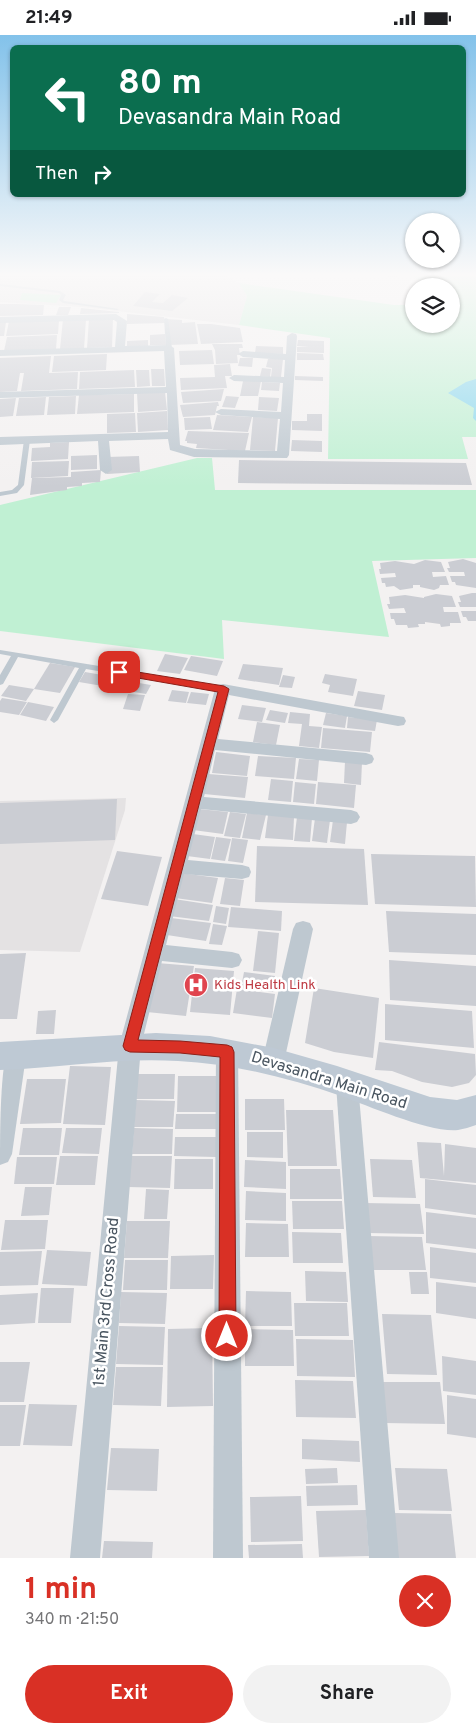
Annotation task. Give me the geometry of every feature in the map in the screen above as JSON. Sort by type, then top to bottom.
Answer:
[{"type":"main road","name":"Devasandra Main Road","points":[[8,1056],[130,1046],[180,1047],[227,1052],[273,1062],[444,1115],[457,1115],[476,1110]]},
{"type":"street","points":[[0,353],[169,348],[174,447],[194,453],[283,455],[291,345]]},
{"type":"street","points":[[243,354],[290,357]]},
{"type":"street","points":[[234,378],[289,380]]},
{"type":"street","points":[[0,395],[172,390]]},
{"type":"street","points":[[221,412],[286,416]]},
{"type":"street","points":[[0,441],[174,435]]},
{"type":"street","points":[[103,437],[106,469]]},
{"type":"street","points":[[224,689],[398,721]]},
{"type":"street","name":"1st Main 3rd Cross Road","points":[[84,1558],[130,1046],[224,689]]},
{"type":"street","points":[[209,744],[366,759]]},
{"type":"street","points":[[194,802],[351,817]]},
{"type":"street","points":[[178,866],[242,872]]},
{"type":"street","points":[[273,1062],[303,929]]},
{"type":"street","points":[[156,952],[232,960]]},
{"type":"street","points":[[227,1052],[228,1558]]},
{"type":"street","points":[[0,1154],[8,1056]]},
{"type":"street","points":[[346,1084],[384,1558]]},
{"type":"lane","points":[[0,494],[18,491],[21,485],[27,440]]},
{"type":"lane","points":[[0,652],[224,689]]},
{"type":"lane","points":[[0,682],[16,655]]},
{"type":"lane","points":[[54,720],[84,666]]},
{"type":"shaded area","points":[[126,798],[125,810],[80,952],[0,950],[0,801]]},
{"type":"green space","points":[[330,345],[476,345],[476,437],[462,437],[468,459],[328,459]]},
{"type":"green space","points":[[197,458],[212,458],[215,490],[476,490],[476,558],[372,561],[389,637],[222,620],[224,659],[0,631],[0,505]]},
{"type":"water","points":[[476,379],[476,421],[473,418],[474,408],[448,393],[466,382]]},
{"type":"building","points":[[5,345],[56,345],[56,350],[4,351]]},
{"type":"building","points":[[60,345],[84,345],[84,349],[60,349]]},
{"type":"building","points":[[87,345],[112,345],[112,347],[87,348]]},
{"type":"building","points":[[127,345],[148,345],[148,346],[127,347]]},
{"type":"building","points":[[213,345],[242,345],[243,348],[239,348],[240,355],[237,355],[238,363],[216,364],[215,350]]},
{"type":"building","points":[[324,345],[324,353],[297,352],[297,347],[309,347],[297,346]]},
{"type":"building","points":[[256,346],[283,347],[283,354],[255,353]]},
{"type":"building","points":[[212,350],[214,364],[180,365],[179,351]]},
{"type":"building","points":[[297,353],[323,354],[324,360],[297,360]]},
{"type":"building","points":[[107,354],[106,370],[52,372],[54,356]]},
{"type":"building","points":[[51,356],[49,373],[78,372],[77,389],[21,391],[24,373],[20,373],[17,391],[0,392],[0,358]]},
{"type":"building","points":[[240,358],[253,358],[252,367],[238,366]]},
{"type":"building","points":[[268,359],[283,359],[281,377],[271,377],[272,368],[266,367]]},
{"type":"building","points":[[230,364],[232,376],[225,376],[227,388],[181,390],[180,378],[215,377],[214,365]]},
{"type":"building","points":[[262,368],[271,369],[270,377],[260,376]]},
{"type":"building","points":[[151,369],[164,369],[165,386],[152,386]]},
{"type":"building","points":[[134,370],[135,387],[79,389],[80,372]]},
{"type":"building","points":[[136,370],[149,370],[150,386],[137,387]]},
{"type":"building","points":[[295,376],[323,377],[323,381],[295,380]]},
{"type":"building","points":[[243,381],[261,381],[258,396],[240,396]]},
{"type":"building","points":[[262,382],[280,383],[279,391],[261,390]]},
{"type":"building","points":[[224,389],[221,401],[183,403],[181,392]]},
{"type":"building","points":[[165,392],[167,410],[138,412],[137,393]]},
{"type":"building","points":[[134,394],[134,412],[77,414],[79,395]]},
{"type":"building","points":[[76,396],[75,414],[47,415],[49,397]]},
{"type":"building","points":[[226,396],[239,397],[235,408],[222,407]]},
{"type":"building","points":[[46,397],[44,415],[16,416],[19,398]]},
{"type":"building","points":[[259,397],[279,398],[277,411],[258,410]]},
{"type":"building","points":[[16,398],[13,416],[0,417],[0,399]]},
{"type":"building","points":[[218,402],[219,406],[217,406],[215,415],[183,417],[180,405]]},
{"type":"building","points":[[167,411],[168,430],[138,432],[137,413]]},
{"type":"building","points":[[135,413],[136,432],[107,433],[107,414]]},
{"type":"building","points":[[307,414],[322,414],[322,431],[292,430],[292,421],[307,421]]},
{"type":"building","points":[[217,415],[252,417],[248,432],[213,430]]},
{"type":"building","points":[[210,417],[212,429],[185,430],[184,418]]},
{"type":"building","points":[[253,417],[278,418],[275,451],[250,450]]},
{"type":"building","points":[[188,431],[249,433],[245,451],[196,448],[197,444],[185,441]]},
{"type":"building","points":[[292,440],[322,441],[322,452],[291,451]]},
{"type":"building","points":[[69,442],[68,459],[31,461],[32,448],[50,447],[50,443]]},
{"type":"building","points":[[97,455],[97,469],[71,470],[71,456]]},
{"type":"building","points":[[139,456],[140,472],[107,474],[107,457]]},
{"type":"building","points":[[239,460],[466,463],[472,485],[238,483]]},
{"type":"building","points":[[69,461],[68,476],[31,478],[32,462]]},
{"type":"building","points":[[101,470],[100,482],[82,483],[82,486],[67,487],[67,490],[30,495],[32,478],[71,477],[71,472]]},
{"type":"building","points":[[463,559],[476,563],[476,588],[456,585],[455,582],[452,582],[450,576],[465,576],[464,572],[449,572],[447,568],[450,568],[448,562]]},
{"type":"building","points":[[425,560],[441,562],[445,572],[432,572],[433,577],[446,576],[449,585],[440,585],[439,588],[434,590],[420,587],[420,585],[413,585],[413,588],[400,590],[394,586],[386,587],[385,583],[382,583],[381,578],[396,577],[395,573],[380,574],[380,563],[395,561],[414,564]]},
{"type":"building","points":[[476,593],[476,607],[460,607],[458,602],[461,602],[459,596]]},
{"type":"building","points":[[436,594],[452,596],[456,607],[443,607],[444,612],[458,612],[461,623],[450,623],[450,626],[441,627],[440,624],[425,622],[425,624],[418,624],[419,627],[408,628],[407,625],[396,625],[394,619],[391,619],[390,613],[406,613],[404,608],[389,609],[387,604],[390,604],[389,597],[405,595],[424,598]]},
{"type":"building","points":[[461,611],[476,611],[476,621],[468,621],[466,617],[463,617]]},
{"type":"building","points":[[165,654],[188,658],[180,674],[157,671]]},
{"type":"building","points":[[191,656],[223,661],[217,676],[184,670]]},
{"type":"building","points":[[50,663],[75,667],[60,693],[34,689]]},
{"type":"building","points":[[243,664],[283,668],[279,685],[238,679]]},
{"type":"building","points":[[85,672],[137,681],[132,691],[79,682]]},
{"type":"building","points":[[325,674],[357,679],[353,696],[328,692],[330,685],[322,683]]},
{"type":"building","points":[[283,675],[295,677],[292,688],[279,687]]},
{"type":"building","points":[[139,683],[151,685],[146,694],[134,692]]},
{"type":"building","points":[[9,685],[34,689],[26,701],[1,696]]},
{"type":"building","points":[[172,690],[189,692],[186,703],[168,701]]},
{"type":"building","points":[[358,691],[385,695],[382,710],[354,706]]},
{"type":"building","points":[[191,692],[209,694],[206,705],[187,703]]},
{"type":"building","points":[[128,694],[145,695],[140,711],[123,709]]},
{"type":"building","points":[[2,698],[27,702],[19,715],[0,712],[0,701]]},
{"type":"building","points":[[28,702],[54,707],[46,721],[20,715]]},
{"type":"building","points":[[242,705],[266,708],[262,722],[238,719]]},
{"type":"building","points":[[270,710],[288,713],[285,723],[266,720]]},
{"type":"building","points":[[290,712],[310,714],[309,726],[322,727],[319,748],[299,746],[302,724],[288,723]]},
{"type":"building","points":[[326,713],[347,716],[345,728],[323,725]]},
{"type":"building","points":[[348,717],[377,720],[375,731],[347,728]]},
{"type":"building","points":[[257,722],[280,725],[276,745],[253,742]]},
{"type":"building","points":[[323,728],[372,732],[370,752],[321,748]]},
{"type":"building","points":[[216,752],[250,756],[247,776],[212,773]]},
{"type":"building","points":[[258,756],[296,758],[294,779],[255,776]]},
{"type":"building","points":[[299,759],[319,760],[317,781],[296,779]]},
{"type":"building","points":[[345,761],[362,762],[361,785],[344,783]]},
{"type":"building","points":[[208,774],[248,777],[245,798],[204,794]]},
{"type":"building","points":[[271,779],[293,781],[291,802],[268,800]]},
{"type":"building","points":[[295,782],[316,784],[314,804],[293,802]]},
{"type":"building","points":[[318,782],[356,785],[354,808],[316,804]]},
{"type":"building","points":[[117,799],[115,840],[0,844],[0,803]]},
{"type":"building","points":[[199,809],[228,812],[223,834],[193,830]]},
{"type":"building","points":[[230,812],[246,814],[240,838],[224,836]]},
{"type":"building","points":[[247,813],[266,815],[260,840],[242,838]]},
{"type":"building","points":[[268,815],[294,817],[293,840],[265,838]]},
{"type":"building","points":[[297,817],[312,818],[310,842],[294,841]]},
{"type":"building","points":[[315,818],[330,820],[327,843],[312,841]]},
{"type":"building","points":[[333,820],[347,822],[345,844],[330,842]]},
{"type":"building","points":[[193,834],[215,837],[210,859],[187,856]]},
{"type":"building","points":[[216,837],[231,839],[225,861],[211,859]]},
{"type":"building","points":[[232,838],[248,840],[243,863],[228,861]]},
{"type":"building","points":[[257,846],[364,849],[368,905],[255,902]]},
{"type":"building","points":[[117,851],[162,857],[148,906],[101,899]]},
{"type":"building","points":[[371,854],[475,856],[476,907],[375,904]]},
{"type":"building","points":[[181,873],[218,878],[212,903],[175,898]]},
{"type":"building","points":[[225,878],[244,880],[240,906],[220,904]]},
{"type":"building","points":[[174,899],[213,905],[209,921],[169,916]]},
{"type":"building","points":[[216,906],[229,908],[226,924],[213,922]]},
{"type":"building","points":[[231,907],[282,911],[281,931],[228,927]]},
{"type":"building","points":[[386,911],[476,914],[476,955],[389,952]]},
{"type":"building","points":[[171,918],[211,923],[206,941],[167,935]]},
{"type":"building","points":[[213,924],[227,926],[222,945],[209,944]]},
{"type":"building","points":[[258,931],[279,933],[275,973],[253,971]]},
{"type":"building","points":[[26,953],[17,1019],[0,1019],[0,954]]},
{"type":"building","points":[[389,960],[476,966],[476,1006],[390,1000]]},
{"type":"building","points":[[157,963],[194,966],[186,1016],[147,1012]]},
{"type":"building","points":[[195,968],[234,971],[230,1015],[190,1012]]},
{"type":"building","points":[[244,972],[275,976],[273,992],[241,988]]},
{"type":"building","points":[[314,988],[379,998],[373,1058],[334,1052],[305,1043]]},
{"type":"building","points":[[237,989],[275,994],[272,1018],[233,1013]]},
{"type":"building","points":[[385,1004],[472,1011],[474,1048],[385,1040]]},
{"type":"building","points":[[56,1010],[54,1034],[36,1034],[38,1011]]},
{"type":"building","points":[[379,1042],[475,1054],[476,1075],[469,1083],[452,1087],[422,1082],[392,1071],[375,1070]]},
{"type":"building","points":[[70,1066],[111,1067],[105,1125],[63,1124]]},
{"type":"building","points":[[136,1074],[175,1074],[174,1099],[134,1099]]},
{"type":"building","points":[[178,1076],[217,1076],[217,1112],[177,1112]]},
{"type":"building","points":[[27,1079],[66,1079],[61,1123],[20,1124]]},
{"type":"building","points":[[245,1099],[284,1099],[285,1130],[245,1130]]},
{"type":"building","points":[[136,1100],[175,1101],[173,1127],[134,1127]]},
{"type":"building","points":[[286,1110],[333,1110],[337,1166],[288,1166]]},
{"type":"building","points":[[176,1114],[217,1114],[216,1129],[175,1129]]},
{"type":"building","points":[[23,1128],[62,1128],[59,1155],[19,1155]]},
{"type":"building","points":[[66,1128],[102,1128],[99,1154],[62,1153]]},
{"type":"building","points":[[134,1128],[173,1129],[172,1154],[132,1154]]},
{"type":"building","points":[[247,1132],[283,1132],[283,1158],[247,1157]]},
{"type":"building","points":[[175,1137],[217,1137],[216,1157],[174,1156]]},
{"type":"building","points":[[417,1142],[441,1143],[444,1176],[445,1144],[476,1148],[476,1183],[420,1178]]},
{"type":"building","points":[[60,1156],[98,1156],[95,1185],[56,1185]]},
{"type":"building","points":[[131,1156],[172,1156],[170,1188],[128,1187]]},
{"type":"building","points":[[17,1157],[57,1157],[54,1184],[14,1184]]},
{"type":"building","points":[[175,1159],[213,1159],[213,1189],[174,1189]]},
{"type":"building","points":[[370,1159],[412,1160],[416,1198],[373,1197]]},
{"type":"building","points":[[245,1160],[286,1162],[286,1189],[244,1187]]},
{"type":"building","points":[[290,1169],[340,1169],[342,1199],[290,1199]]},
{"type":"building","points":[[425,1179],[476,1185],[476,1215],[425,1208]]},
{"type":"building","points":[[25,1187],[52,1187],[49,1215],[21,1216]]},
{"type":"building","points":[[146,1189],[169,1190],[167,1219],[144,1219]]},
{"type":"building","points":[[246,1191],[286,1193],[286,1221],[245,1220]]},
{"type":"building","points":[[292,1201],[342,1201],[344,1229],[293,1229]]},
{"type":"building","points":[[364,1203],[420,1204],[424,1234],[367,1233]]},
{"type":"building","points":[[426,1212],[476,1218],[476,1249],[426,1243]]},
{"type":"building","points":[[5,1220],[48,1220],[45,1249],[1,1250]]},
{"type":"building","points":[[127,1221],[170,1221],[168,1258],[124,1258]]},
{"type":"building","points":[[246,1223],[288,1224],[289,1257],[245,1257]]},
{"type":"building","points":[[292,1232],[341,1233],[343,1263],[293,1263]]},
{"type":"building","points":[[367,1236],[422,1237],[426,1270],[369,1270]]},
{"type":"building","points":[[430,1247],[476,1253],[476,1283],[430,1278]]},
{"type":"building","points":[[47,1250],[91,1252],[87,1286],[42,1284]]},
{"type":"building","points":[[42,1251],[38,1285],[0,1286],[0,1252]]},
{"type":"building","points":[[214,1255],[213,1289],[170,1289],[171,1256]]},
{"type":"building","points":[[125,1260],[168,1260],[167,1290],[123,1290]]},
{"type":"building","points":[[305,1271],[346,1272],[348,1302],[306,1301]]},
{"type":"building","points":[[409,1272],[427,1272],[429,1294],[411,1294]]},
{"type":"building","points":[[436,1282],[476,1287],[476,1319],[436,1313]]},
{"type":"building","points":[[41,1288],[74,1288],[71,1323],[38,1323]]},
{"type":"building","points":[[246,1291],[291,1292],[292,1326],[245,1326]]},
{"type":"building","points":[[121,1292],[167,1293],[165,1324],[119,1323]]},
{"type":"building","points":[[38,1293],[35,1323],[0,1325],[0,1295]]},
{"type":"building","points":[[294,1303],[347,1303],[349,1336],[295,1336]]},
{"type":"building","points":[[382,1314],[431,1315],[437,1375],[387,1374]]},
{"type":"building","points":[[119,1326],[165,1327],[163,1365],[116,1364]]},
{"type":"building","points":[[212,1328],[213,1406],[167,1407],[168,1329]]},
{"type":"building","points":[[245,1329],[293,1330],[294,1366],[245,1366]]},
{"type":"building","points":[[296,1339],[353,1340],[355,1377],[297,1376]]},
{"type":"building","points":[[442,1356],[476,1361],[476,1395],[443,1391]]},
{"type":"building","points":[[0,1362],[30,1362],[24,1402],[0,1402]]},
{"type":"building","points":[[116,1367],[163,1367],[161,1406],[113,1405]]},
{"type":"building","points":[[295,1380],[353,1381],[356,1418],[296,1417]]},
{"type":"building","points":[[380,1382],[440,1382],[445,1424],[384,1423]]},
{"type":"building","points":[[447,1395],[476,1399],[476,1438],[447,1434]]},
{"type":"building","points":[[29,1404],[77,1405],[72,1446],[23,1445]]},
{"type":"building","points":[[0,1405],[26,1405],[20,1446],[0,1446]]},
{"type":"building","points":[[302,1439],[359,1441],[360,1462],[302,1459]]},
{"type":"building","points":[[111,1448],[159,1449],[157,1491],[107,1490]]},
{"type":"building","points":[[337,1468],[338,1483],[306,1484],[305,1469]]},
{"type":"building","points":[[395,1468],[447,1469],[452,1511],[399,1510]]},
{"type":"building","points":[[357,1485],[358,1505],[307,1506],[306,1486]]},
{"type":"building","points":[[301,1496],[303,1541],[251,1542],[250,1497]]},
{"type":"building","points":[[366,1510],[369,1556],[319,1557],[316,1511]]},
{"type":"building","points":[[393,1513],[451,1514],[456,1558],[397,1558]]},
{"type":"building","points":[[104,1541],[153,1542],[152,1558],[102,1558]]},
{"type":"building","points":[[302,1544],[303,1558],[249,1558],[248,1545]]},
{"type":"place","name":"Kids Health Link","points":[[196,985]]},
{"type":"route","points":[[119,672],[224,689],[130,1046],[180,1047],[227,1052],[227,1336]]}]
